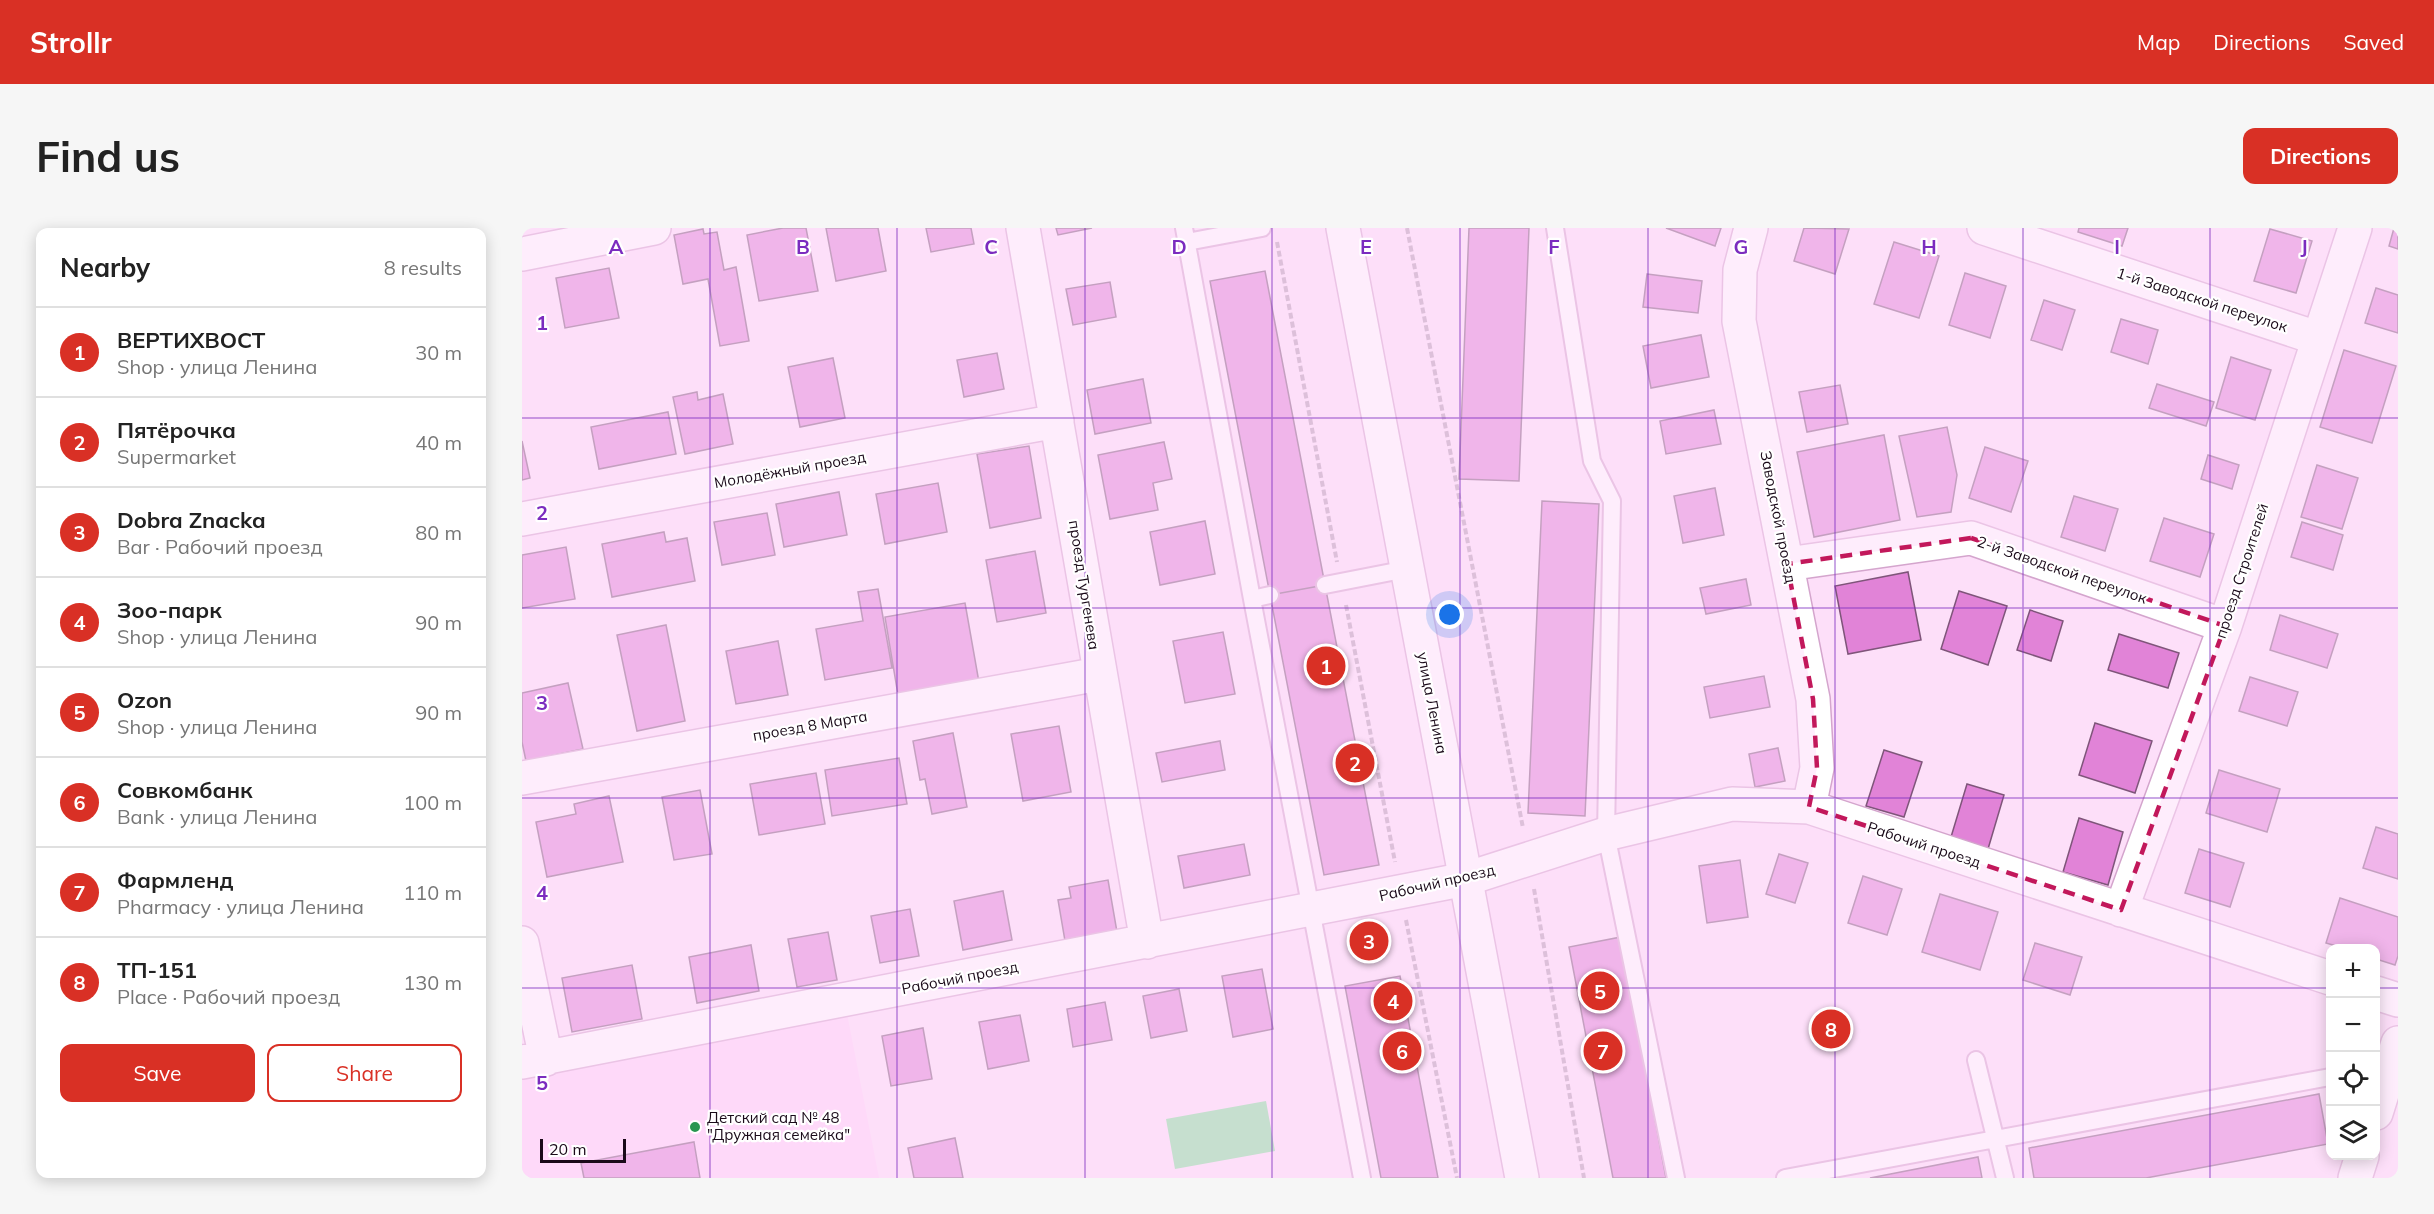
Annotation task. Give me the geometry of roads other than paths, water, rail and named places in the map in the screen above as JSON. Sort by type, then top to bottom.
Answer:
[{"type":"street","name":"проезд Тургенева","points":[[1023,228],[1146,942]]},
{"type":"street","name":"улица Ленина","points":[[1343,228],[1522,1178]]},
{"type":"street","name":"Заводской проезд","points":[[1751,228],[1740,270],[1738,321],[1813,699],[1817,768],[1809,807]]},
{"type":"street","name":"1-й Заводской переулок","points":[[1984,228],[2317,338]]},
{"type":"street","name":"проезд Строителей","points":[[2121,910],[2225,626],[2317,338],[2355,228]]},
{"type":"street","points":[[522,254],[637,230]]},
{"type":"street","name":"Молодёжный проезд","points":[[522,519],[1057,420]]},
{"type":"street","name":"2-й Заводской переулок","points":[[1788,564],[1971,538],[2225,626]]},
{"type":"street","name":"проезд 8 Марта","points":[[522,778],[1099,674]]},
{"type":"street","name":"Рабочий проезд","points":[[534,1060],[1466,879],[1606,834],[1732,804],[1809,807],[2326,976]]},
{"type":"street","points":[[522,943],[534,1060]]},
{"type":"street","points":[[2380,994],[2398,1000]]},
{"type":"street","points":[[2378,1106],[2388,1059]]},
{"type":"street","points":[[2355,1178],[2360,1160]]},
{"type":"lane","points":[[1262,228],[1186,235],[1310,910],[1362,1178]]},
{"type":"lane","points":[[1555,228],[1592,461],[1612,501],[1606,834],[1676,1178]]},
{"type":"lane","points":[[1333,583],[1407,569]]},
{"type":"lane","points":[[1252,599],[1270,595]]},
{"type":"lane","points":[[1977,1060],[2005,1178]]},
{"type":"lane","points":[[1785,1178],[2326,1078]]},
{"type":"place","name":"ВЕРТИХВОСТ","points":[[1326,666]]},
{"type":"place","name":"Пятёрочка","points":[[1355,763]]},
{"type":"place","name":"Dobra Znacka","points":[[1369,941]]},
{"type":"place","name":"Ozon","points":[[1600,991]]},
{"type":"place","name":"Зоо-парк","points":[[1393,1001]]},
{"type":"place","name":"ТП-151","points":[[1831,1029]]},
{"type":"place","name":"Совкомбанк","points":[[1402,1051]]},
{"type":"place","name":"Фармленд","points":[[1603,1051]]},
{"type":"place","name":"Детский сад № 48 \"Дружная семейка\"","points":[[695,1127]]}]
